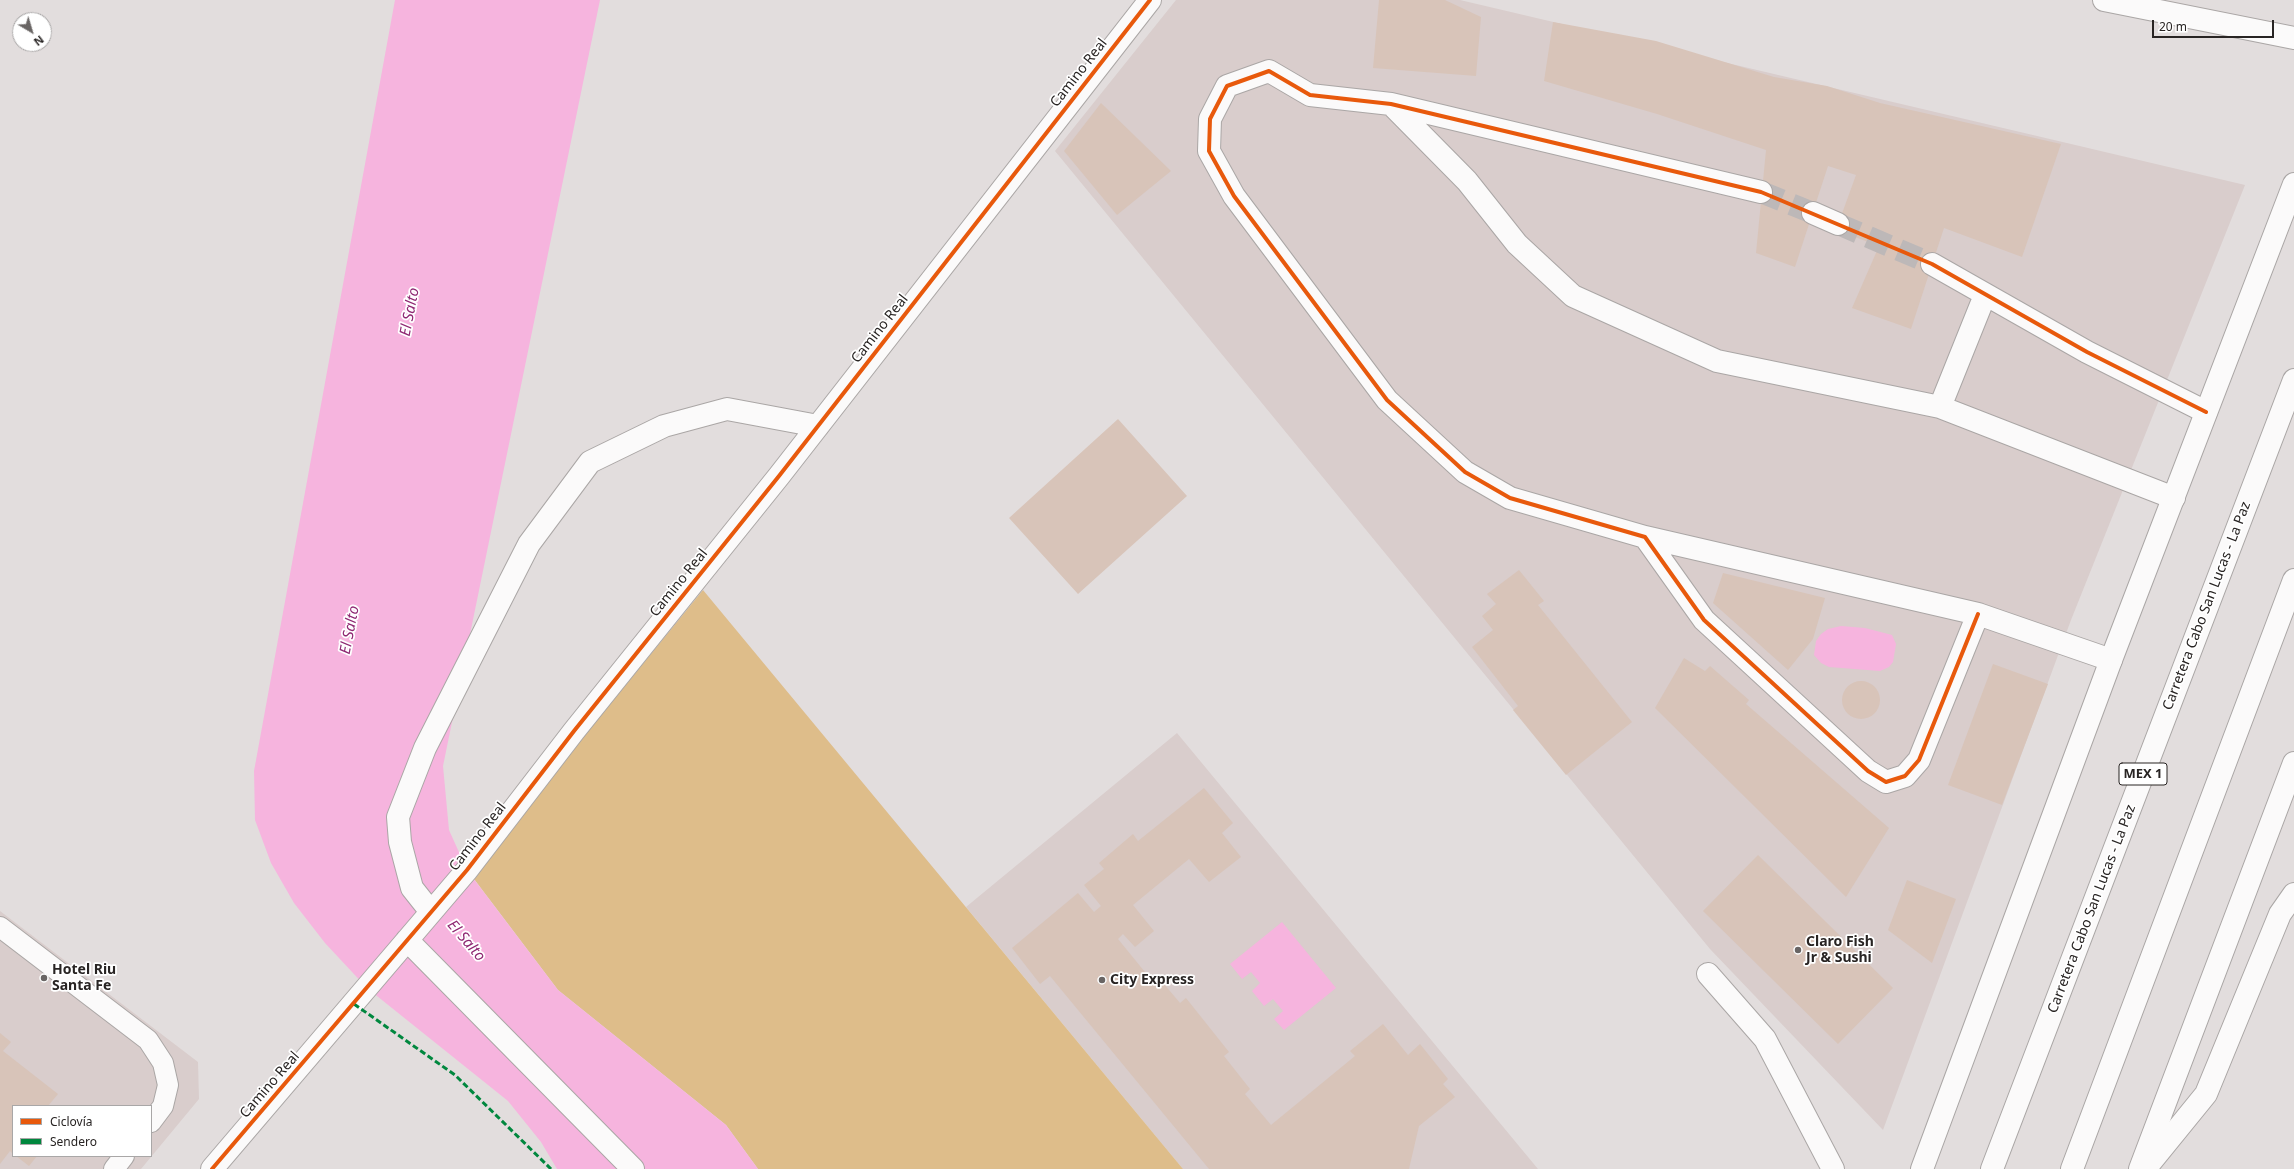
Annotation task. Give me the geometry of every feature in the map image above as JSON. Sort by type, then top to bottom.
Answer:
[{"type":"main road","name":"Camino Real","points":[[212,1169],[467,870],[574,731],[818,426],[1150,0]]},
{"type":"main road","points":[[2104,0],[2294,38]]},
{"type":"main road","points":[[1761,192],[1391,104],[1310,95],[1269,71],[1228,86],[1210,119],[1209,151],[1234,196],[1387,400],[1465,472],[1510,498],[1645,537],[1978,614],[2111,660]]},
{"type":"main road","points":[[1391,104],[1467,181],[1517,244],[1574,296],[1717,361],[1940,407],[2174,498]]},
{"type":"main road","points":[[1922,1169],[2111,660],[2294,184]]},
{"type":"main road","points":[[1813,213],[1838,224]]},
{"type":"main road","points":[[1932,264],[2087,352],[2206,412]]},
{"type":"main road","points":[[1940,407],[1985,294]]},
{"type":"main road","name":"Carretera Cabo San Lucas - La Paz","points":[[1992,1169],[2294,380]]},
{"type":"main road","points":[[430,912],[412,888],[400,842],[398,817],[425,748],[529,544],[590,462],[664,426],[727,409],[818,426]]},
{"type":"main road","points":[[1645,537],[1704,620],[1868,771],[1886,782],[1905,776],[1919,760],[1978,614]]},
{"type":"main road","points":[[2072,1169],[2294,580]]},
{"type":"main road","points":[[2140,1169],[2294,763]]},
{"type":"main road","points":[[2145,1169],[2206,1094],[2280,914],[2294,894]]},
{"type":"main road","points":[[407,940],[633,1169]]},
{"type":"main road","points":[[1708,974],[1765,1039],[1833,1169]]},
{"type":"main road","points":[[1988,1169],[2002,1143]]},
{"type":"lane","points":[[0,927],[148,1040],[162,1063],[168,1085],[164,1106],[152,1121]]},
{"type":"lane","points":[[114,1169],[123,1157]]},
{"type":"shaded area","points":[[1176,0],[1460,0],[2245,185],[2071,620],[1883,1130],[1710,949],[1055,151]]},
{"type":"shaded area","points":[[703,590],[1183,1169],[758,1169],[726,1125],[558,990],[471,875]]},
{"type":"shaded area","points":[[1177,733],[1538,1169],[1183,1169],[966,907]]},
{"type":"shaded area","name":"Hotel Riu Santa Fe","points":[[0,911],[198,1062],[199,1099],[152,1156],[152,1105],[12,1105],[12,1157],[151,1157],[141,1169],[0,1169]]},
{"type":"water","name":"El Salto","points":[[395,0],[600,0],[443,766],[449,830],[467,870],[558,990],[726,1125],[758,1169],[557,1169],[541,1142],[508,1101],[367,988],[325,943],[294,903],[271,863],[255,820],[254,771]]},
{"type":"water","points":[[1841,626],[1865,628],[1892,635],[1896,644],[1893,662],[1889,667],[1880,671],[1829,667],[1821,663],[1814,655],[1816,641],[1821,634],[1828,629]]},
{"type":"water","points":[[1282,922],[1336,988],[1284,1030],[1274,1019],[1283,1011],[1273,999],[1264,1006],[1252,991],[1260,983],[1251,972],[1242,979],[1230,964]]},
{"type":"building","points":[[1379,0],[1445,0],[1481,17],[1476,76],[1373,68]]},
{"type":"building","points":[[1553,22],[1656,41],[1774,77],[1827,86],[1880,103],[2061,144],[2022,257],[1944,228],[1911,329],[1852,308],[1879,246],[1836,230],[1856,175],[1828,166],[1795,267],[1756,253],[1766,150],[1657,114],[1544,81]]},
{"type":"building","points":[[1101,103],[1171,171],[1117,215],[1064,151]]},
{"type":"building","points":[[1118,419],[1187,496],[1078,594],[1009,518]]},
{"type":"building","points":[[1519,570],[1544,601],[1538,605],[1632,722],[1566,775],[1513,710],[1518,706],[1472,647],[1493,630],[1482,616],[1496,604],[1487,594]]},
{"type":"building","points":[[1723,573],[1825,598],[1813,639],[1788,670],[1713,603]]},
{"type":"building","points":[[1684,658],[1705,671],[1710,666],[1749,700],[1746,704],[1889,828],[1846,897],[1655,708]]},
{"type":"building","points":[[1993,664],[2048,684],[2002,805],[1948,785]]},
{"type":"building","points":[[1861,681],[1871,684],[1877,690],[1880,700],[1877,710],[1871,716],[1861,719],[1851,716],[1845,710],[1842,700],[1845,690],[1851,684]]},
{"type":"building","name":"City Express","points":[[1204,788],[1233,823],[1222,833],[1241,857],[1209,882],[1189,859],[1133,905],[1154,931],[1135,947],[1123,934],[1118,939],[1158,988],[1164,984],[1180,1003],[1186,998],[1229,1052],[1224,1056],[1250,1089],[1245,1094],[1271,1125],[1355,1056],[1350,1051],[1383,1024],[1408,1055],[1420,1044],[1448,1079],[1443,1084],[1455,1097],[1419,1126],[1409,1169],[1209,1169],[1050,976],[1040,984],[1012,948],[1078,893],[1094,912],[1101,906],[1084,885],[1104,869],[1099,863],[1133,834],[1138,841]]},
{"type":"building","name":"Claro Fish Jr & Sushi","points":[[1758,855],[1893,988],[1838,1044],[1703,911]]},
{"type":"building","points":[[1907,880],[1956,899],[1932,963],[1888,930]]},
{"type":"building","points":[[0,1033],[11,1042],[3,1051],[58,1094],[49,1105],[12,1105],[12,1153],[10,1151],[0,1164]]},
{"type":"building","points":[[17,1157],[36,1157],[29,1166]]},
{"type":"tunnel","points":[[1761,192],[1813,213]]},
{"type":"tunnel","points":[[1838,224],[1932,264]]},
{"type":"marked path","points":[[354,1004],[455,1075],[551,1169]]},
{"type":"cycle path","points":[[212,1169],[467,870],[574,731],[779,476],[1150,0]]},
{"type":"cycle path","points":[[1978,614],[1919,760],[1905,776],[1886,782],[1868,771],[1704,620],[1645,537],[1510,498],[1465,472],[1387,400],[1234,196],[1209,151],[1210,119],[1227,86],[1269,71],[1310,95],[1391,104],[1761,192],[1932,264],[2087,352],[2206,412]]},
{"type":"place","name":"Claro Fish Jr & Sushi","points":[[1798,950]]},
{"type":"place","name":"Hotel Riu Santa Fe","points":[[44,978]]},
{"type":"place","name":"City Express","points":[[1102,980]]}]
